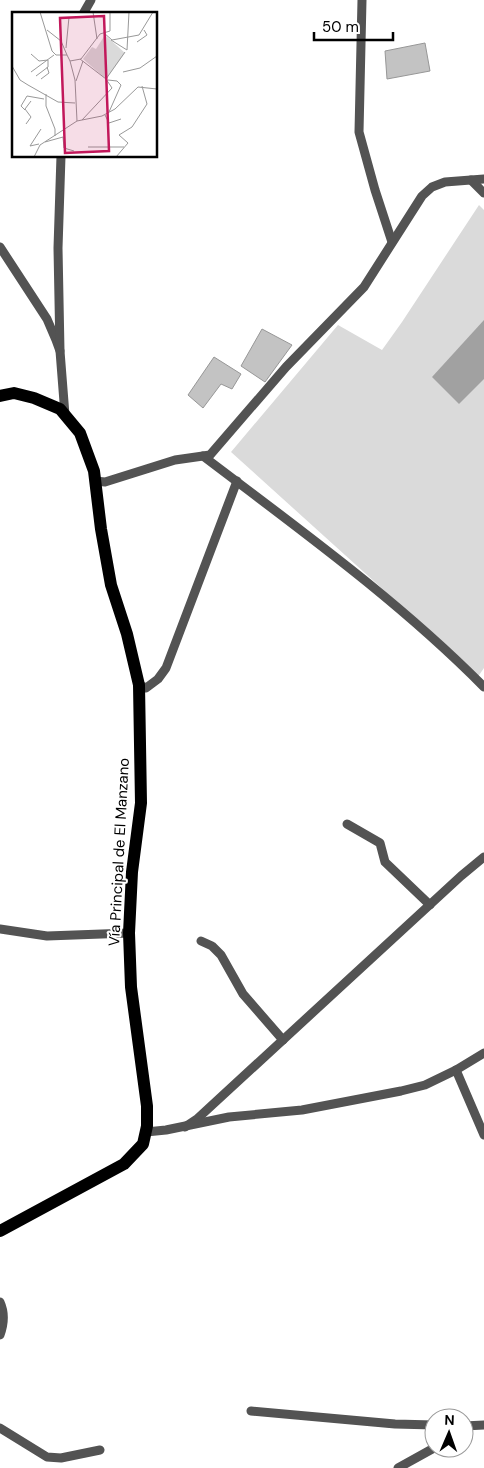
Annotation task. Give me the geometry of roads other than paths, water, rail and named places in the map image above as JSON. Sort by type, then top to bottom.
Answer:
[{"type":"main road","name":"Vía Principal de El Manzano","points":[[0,396],[14,393],[34,398],[60,409],[80,433],[94,471],[101,529],[111,585],[127,634],[139,684],[141,804],[132,872],[128,933],[131,987],[147,1106],[147,1126],[143,1144],[124,1164],[0,1231]]},
{"type":"street","points":[[84,12],[91,0]]},
{"type":"street","points":[[362,0],[359,132],[392,242]]},
{"type":"street","points":[[61,158],[58,248],[60,351],[65,415]]},
{"type":"street","points":[[94,471],[95,481],[105,482],[175,460],[210,455],[286,366],[364,287],[422,196],[432,187],[445,182],[484,179]]},
{"type":"street","points":[[471,180],[484,193]]},
{"type":"street","points":[[0,247],[47,319],[60,351]]},
{"type":"street","points":[[204,456],[363,578],[482,681]]},
{"type":"street","points":[[139,684],[146,688],[158,679],[166,668],[237,481]]},
{"type":"street","points":[[347,824],[380,843],[385,862],[430,905]]},
{"type":"street","points":[[185,1127],[197,1119],[484,857]]},
{"type":"street","points":[[0,929],[47,936],[128,933]]},
{"type":"street","points":[[200,941],[212,946],[221,955],[243,994],[283,1040]]},
{"type":"street","points":[[146,1132],[185,1127],[228,1117],[302,1110],[400,1091],[425,1085],[456,1070],[484,1053]]},
{"type":"street","points":[[456,1070],[484,1135]]},
{"type":"street","points":[[0,1302],[4,1315],[0,1335]]},
{"type":"street","points":[[251,1411],[395,1424],[424,1425]]},
{"type":"street","points":[[0,1428],[47,1457],[61,1458],[100,1450]]},
{"type":"street","points":[[398,1468],[424,1454]]}]
